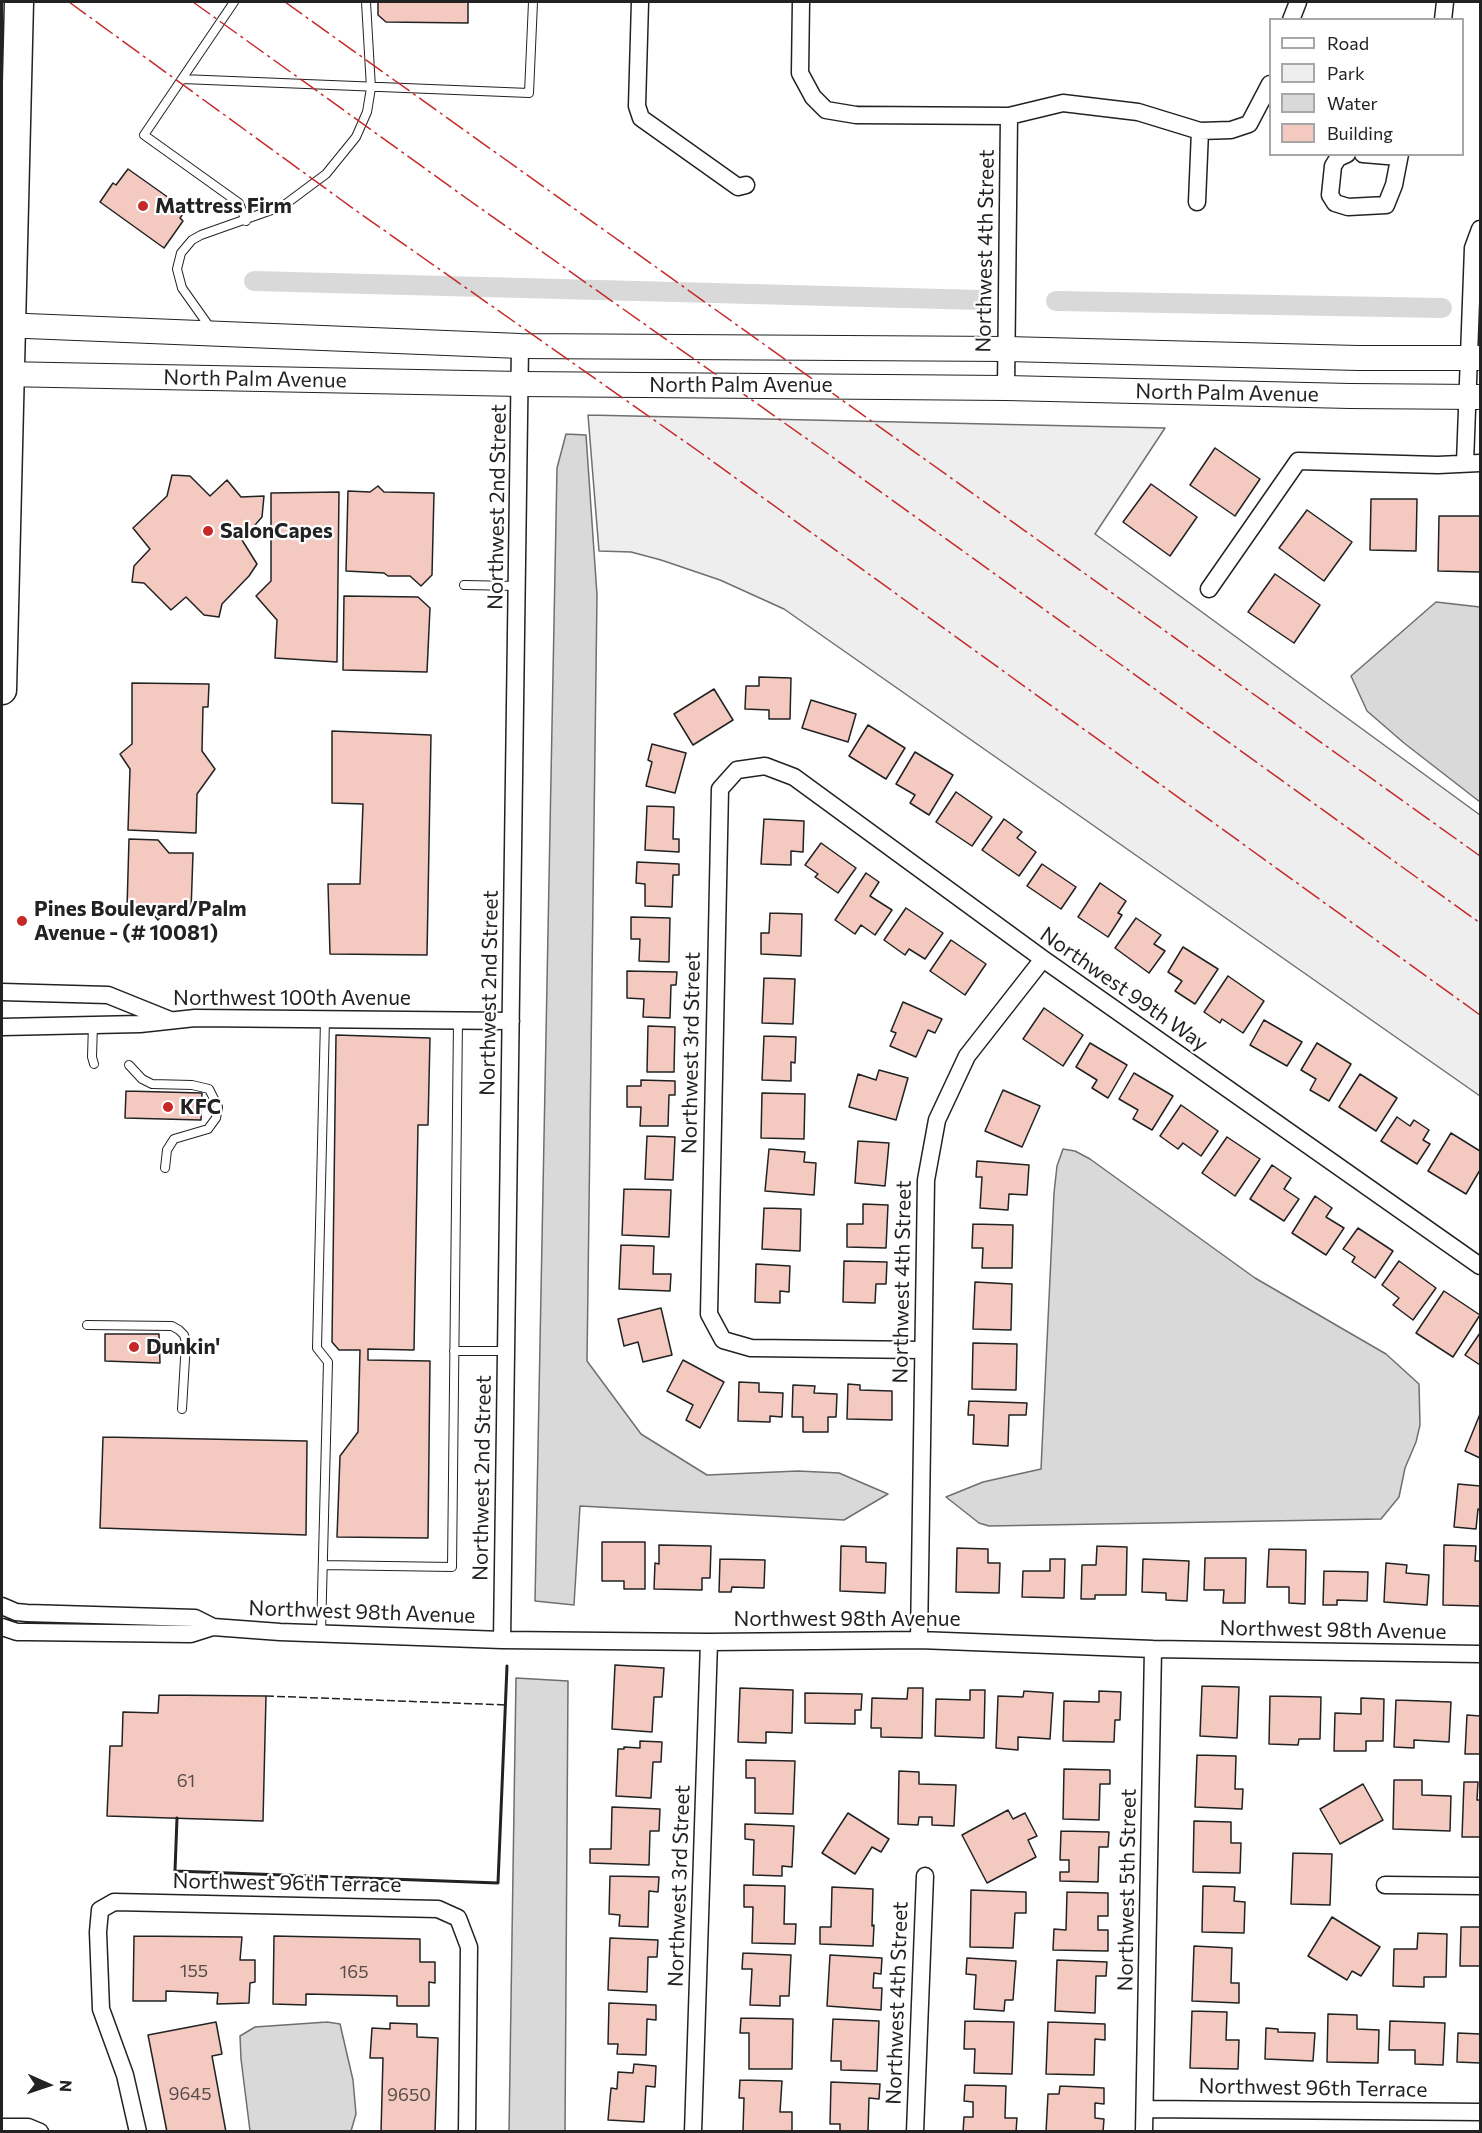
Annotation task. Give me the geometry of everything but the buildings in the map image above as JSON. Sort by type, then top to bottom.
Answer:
[{"type":"highway","points":[[2,690],[6,326],[19,2]]},
{"type":"main road","name":"North Palm Avenue","points":[[6,326],[520,346],[1007,349],[1358,358],[1474,358]]},
{"type":"main road","name":"North Palm Avenue","points":[[5,374],[521,384],[1006,388],[1339,396],[1474,396]]},
{"type":"street","points":[[640,2],[637,106],[641,118],[738,188],[746,185]]},
{"type":"street","points":[[801,2],[800,73],[813,98],[826,110],[856,115],[1009,116],[1063,103],[1138,112],[1200,131],[1231,130],[1249,124],[1269,86]]},
{"type":"street","points":[[1292,18],[1298,2]]},
{"type":"street","points":[[1443,18],[1445,2]]},
{"type":"street","name":"Northwest 4th Street","points":[[1006,388],[1009,116]]},
{"type":"street","points":[[1197,202],[1200,131]]},
{"type":"street","points":[[1342,156],[1338,158],[1333,166],[1330,195],[1335,203],[1348,207],[1386,205],[1394,186],[1399,156]]},
{"type":"street","points":[[1209,589],[1298,461],[1438,465],[1473,463],[1473,248],[1480,229]]},
{"type":"street","name":"Northwest 2nd Street","points":[[502,1640],[520,346]]},
{"type":"street","name":"Northwest 99th Way","points":[[737,770],[765,766],[794,777],[1043,959],[1480,1266]]},
{"type":"street","name":"Northwest 3rd Street","points":[[737,770],[720,789],[709,1314],[723,1341],[752,1348],[923,1350]]},
{"type":"street","name":"Northwest 4th Street","points":[[919,1640],[926,1180],[937,1120],[968,1056],[1043,959]]},
{"type":"street","points":[[2,992],[108,995],[171,1020]]},
{"type":"street","name":"Northwest 100th Avenue","points":[[2,1027],[140,1024],[195,1018],[511,1021]]},
{"type":"street","name":"Northwest 98th Avenue","points":[[2,1606],[16,1612],[27,1613],[195,1618],[213,1627]]},
{"type":"street","name":"Northwest 98th Avenue","points":[[2,1627],[17,1632],[192,1634],[213,1627],[502,1640],[709,1642],[919,1640],[1153,1649],[1480,1654]]},
{"type":"street","name":"Northwest 3rd Street","points":[[693,2132],[709,1642]]},
{"type":"street","name":"Northwest 5th Street","points":[[1144,2132],[1153,1649]]},
{"type":"street","name":"Northwest 4th Street","points":[[915,2132],[924,1876]]},
{"type":"street","points":[[1385,1885],[1480,1886]]},
{"type":"street","name":"Northwest 96th Terrace","points":[[138,2132],[125,2075],[101,2009],[98,1932],[100,1910],[114,1902],[438,1909],[458,1918],[469,1947],[466,2132]]},
{"type":"street","name":"Northwest 96th Terrace","points":[[1146,2109],[1480,2112]]},
{"type":"street","points":[[2,2127],[28,2127],[40,2132]]},
{"type":"lane","points":[[234,2],[144,135],[238,203],[246,221]]},
{"type":"lane","points":[[214,334],[182,288],[177,269],[179,260],[186,246],[201,235],[246,221],[283,206],[326,174],[356,137],[367,112],[371,88],[366,2]]},
{"type":"lane","points":[[182,79],[529,93],[533,2]]},
{"type":"lane","points":[[464,585],[518,585]]},
{"type":"lane","points":[[321,1633],[328,1362],[317,1348],[326,1020]]},
{"type":"lane","points":[[323,1565],[452,1567],[458,1020]]},
{"type":"lane","points":[[93,1024],[92,1057],[94,1064]]},
{"type":"lane","points":[[129,1065],[142,1079],[152,1084],[192,1085],[209,1089],[218,1107],[216,1118],[208,1129],[174,1138],[167,1150],[165,1168]]},
{"type":"lane","points":[[87,1325],[172,1326],[184,1335],[186,1342],[182,1409]]},
{"type":"lane","points":[[454,1351],[506,1351]]},
{"type":"green space","points":[[588,415],[1165,428],[1095,534],[1480,815],[1480,1096],[784,609],[720,580],[661,560],[631,552],[599,551]]},
{"type":"water","points":[[566,434],[586,435],[597,595],[587,1361],[641,1434],[707,1475],[798,1471],[839,1473],[888,1494],[844,1520],[580,1506],[574,1605],[535,1601],[557,468]]},
{"type":"water","points":[[1436,602],[1480,607],[1480,802],[1367,711],[1351,676]]},
{"type":"water","points":[[1063,1149],[1075,1151],[1090,1159],[1255,1278],[1386,1354],[1419,1384],[1420,1425],[1416,1442],[1405,1468],[1399,1497],[1381,1519],[989,1526],[979,1523],[946,1497],[983,1482],[1041,1469],[1054,1193],[1057,1166]]},
{"type":"water","points":[[516,1678],[568,1681],[565,2131],[509,2131]]},
{"type":"water","points":[[327,2022],[340,2024],[353,2080],[356,2114],[351,2131],[250,2131],[240,2036],[255,2027]]},
{"type":"waterway","points":[[254,281],[981,300]]},
{"type":"waterway","points":[[1056,301],[1442,308]]},
{"type":"fence","points":[[266,1696],[507,1705]]},
{"type":"wall","points":[[177,1818],[175,1871],[498,1883],[507,1666]]},
{"type":"power","points":[[69,2],[358,212],[701,453],[1480,1015]]},
{"type":"power","points":[[193,2],[817,446],[1480,923]]},
{"type":"power","points":[[285,2],[1480,856]]},
{"type":"place","name":"Mattress Firm","points":[[143,206]]},
{"type":"place","name":"SalonCapes","points":[[208,531]]},
{"type":"place","name":"Pines Boulevard/Palm Avenue - (# 10081)","points":[[22,921]]},
{"type":"place","name":"KFC","points":[[168,1107]]},
{"type":"place","name":"Dunkin'","points":[[134,1347]]}]
